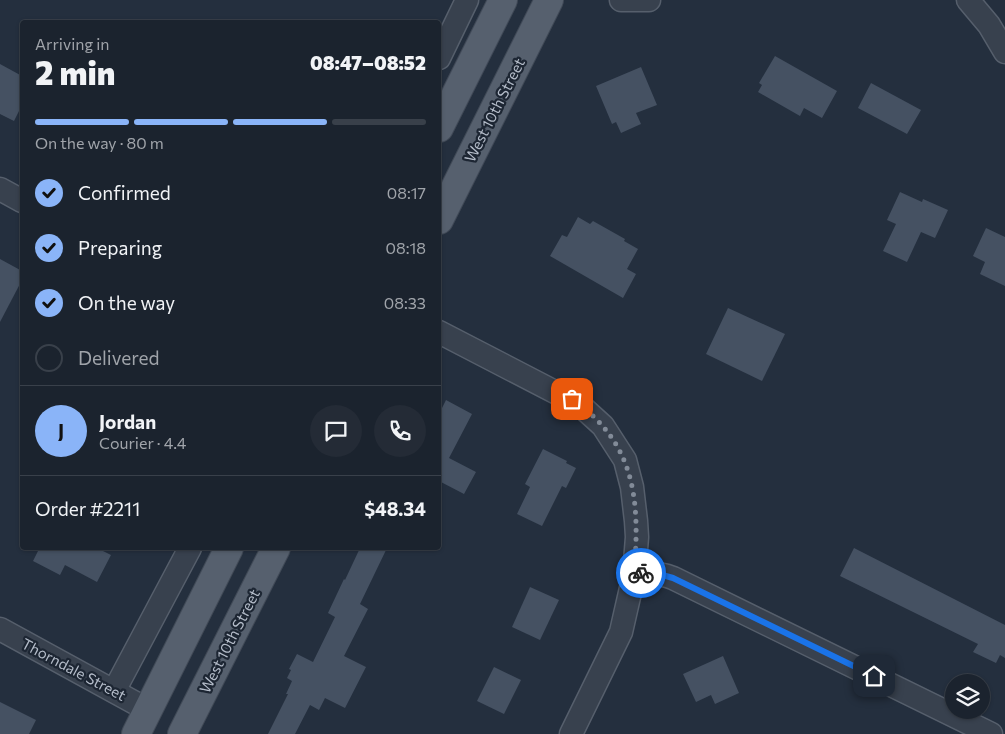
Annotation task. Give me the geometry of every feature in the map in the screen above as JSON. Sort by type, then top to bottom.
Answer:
[{"type":"main road","points":[[441,124],[503,0]]},
{"type":"main road","name":"West 10th Street","points":[[441,216],[549,0]]},
{"type":"main road","points":[[136,734],[229,550]]},
{"type":"main road","name":"West 10th Street","points":[[182,734],[275,550]]},
{"type":"street","points":[[441,54],[468,0]]},
{"type":"street","points":[[621,0],[649,0]]},
{"type":"street","points":[[968,0],[989,25],[1005,52]]},
{"type":"street","points":[[0,189],[20,200]]},
{"type":"street","points":[[441,333],[572,399],[590,412],[606,430],[625,460],[632,487],[637,537],[634,575],[621,632],[571,734]]},
{"type":"street","points":[[114,691],[189,550]]},
{"type":"street","points":[[634,575],[655,573],[673,578],[977,731]]},
{"type":"street","name":"Thorndale Street","points":[[0,629],[148,710]]},
{"type":"building","points":[[775,56],[837,91],[822,118],[804,108],[800,116],[758,92],[762,85],[759,83]]},
{"type":"building","points":[[0,64],[20,75],[20,109],[14,121],[0,114]]},
{"type":"building","points":[[641,67],[657,105],[636,113],[641,124],[621,133],[616,122],[612,124],[596,86]]},
{"type":"building","points":[[871,83],[921,110],[907,134],[858,108]]},
{"type":"building","points":[[900,192],[922,202],[923,199],[948,210],[935,238],[921,232],[907,262],[883,251],[896,224],[887,220]]},
{"type":"building","points":[[578,217],[590,224],[593,221],[625,239],[624,241],[638,249],[627,269],[636,274],[623,298],[550,256],[562,235],[567,237]]},
{"type":"building","points":[[986,228],[1005,237],[1005,286],[980,274],[985,262],[973,256]]},
{"type":"building","points":[[0,259],[20,270],[20,284],[0,322]]},
{"type":"building","points":[[728,308],[785,334],[762,381],[706,354]]},
{"type":"building","points":[[446,400],[472,414],[449,458],[476,472],[464,494],[441,482],[441,410]]},
{"type":"building","points":[[543,449],[567,461],[566,463],[576,468],[566,488],[562,486],[542,526],[517,514],[530,487],[525,484]]},
{"type":"building","points":[[854,548],[1005,625],[1005,658],[1000,655],[996,663],[973,652],[978,644],[840,576]]},
{"type":"building","points":[[36,550],[101,550],[111,555],[97,582],[65,565],[60,575],[33,561],[38,551]]},
{"type":"building","points":[[359,550],[386,550],[360,604],[368,609],[344,656],[366,667],[345,708],[325,698],[319,710],[310,705],[295,734],[268,734],[288,694],[286,694],[292,681],[287,678],[291,670],[289,669],[297,654],[313,662],[335,617],[328,613]]},
{"type":"building","points":[[530,587],[559,600],[540,640],[512,627]]},
{"type":"building","points":[[723,656],[739,693],[715,704],[711,695],[696,702],[683,674]]},
{"type":"building","points":[[494,667],[521,680],[504,714],[477,701]]},
{"type":"building","points":[[0,702],[36,720],[29,734],[0,734]]},
{"type":"way so far","points":[[572,399],[590,412],[603,426],[625,460],[632,487],[636,522],[637,537],[634,575],[641,573]]},
{"type":"route","points":[[641,573],[655,573],[673,578],[874,676]]}]
